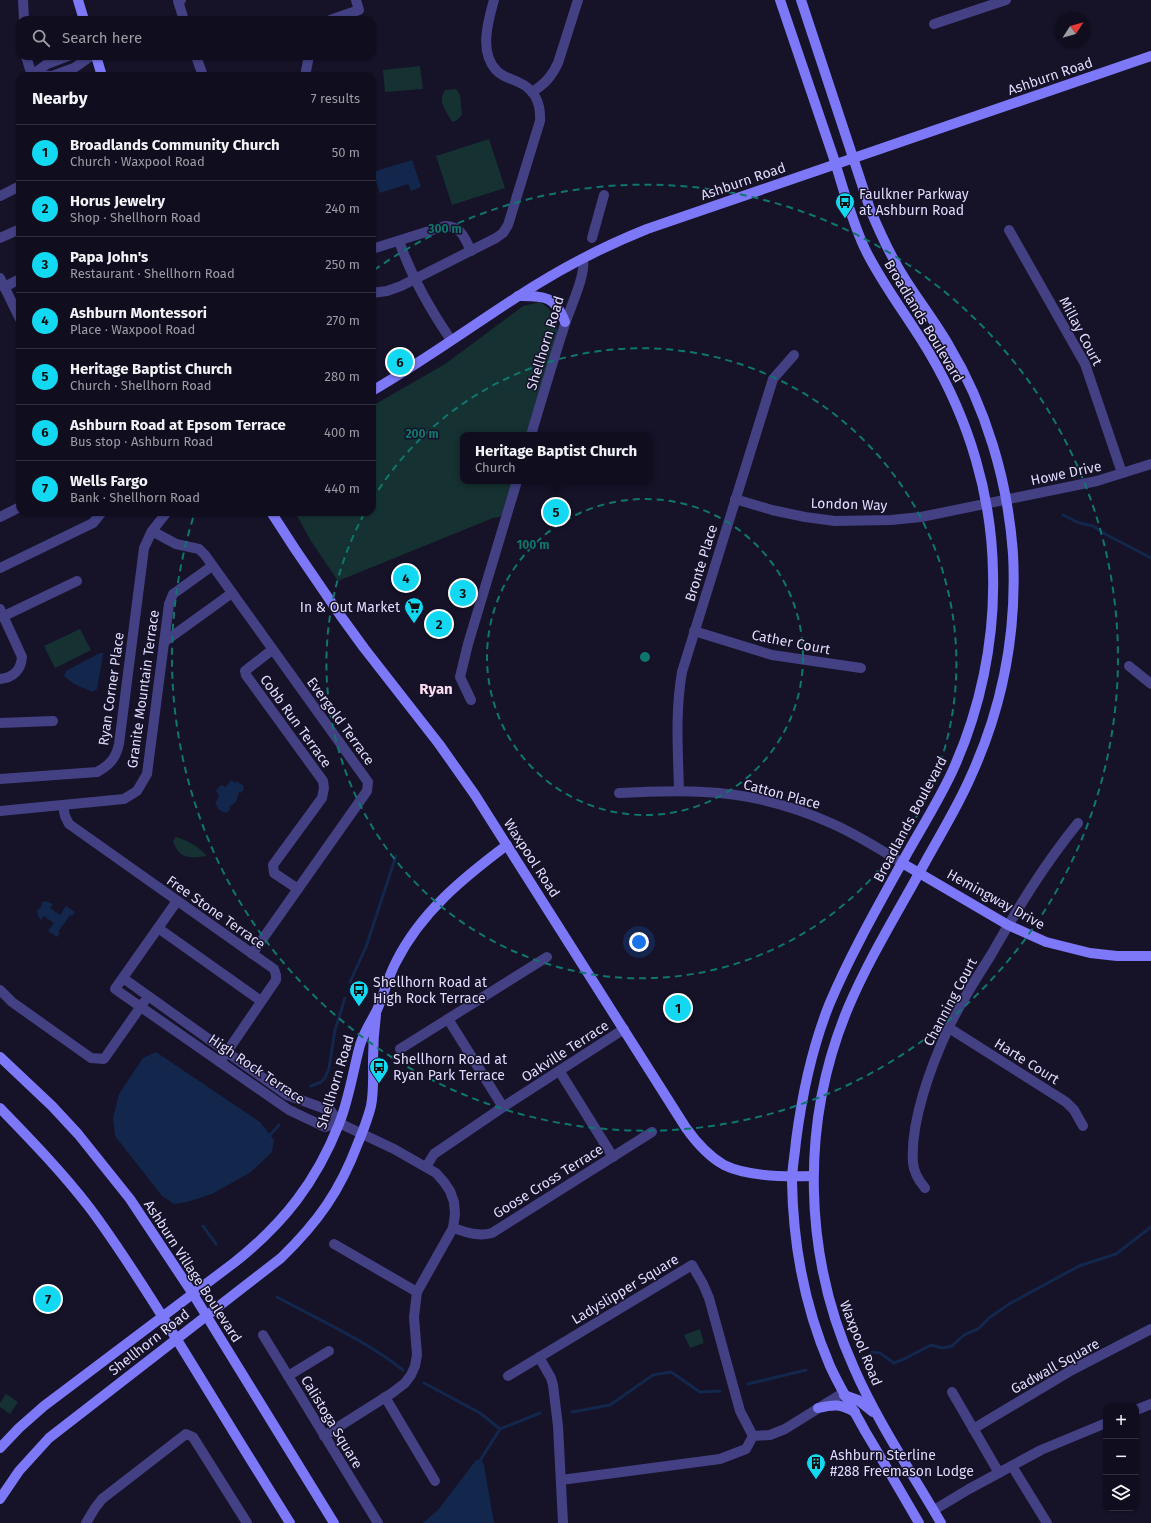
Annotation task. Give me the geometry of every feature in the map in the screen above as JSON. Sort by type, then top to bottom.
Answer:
[{"type":"main road","points":[[78,0],[83,16]]},
{"type":"main road","name":"Broadlands Boulevard","points":[[780,0],[844,192],[865,247],[893,297],[929,351],[955,402],[974,451],[986,503],[993,573],[990,633],[984,675],[964,743],[941,794],[902,863],[840,981],[820,1030],[804,1090],[792,1177]]},
{"type":"main road","points":[[801,0],[854,157]]},
{"type":"main road","name":"Ashburn Road","points":[[376,389],[400,375],[518,296],[621,240],[647,229],[854,157],[1151,56]]},
{"type":"main road","points":[[97,60],[101,72]]},
{"type":"main road","name":"Broadlands Boulevard","points":[[813,1176],[816,1133],[823,1092],[838,1034],[854,993],[868,965],[920,873],[972,774],[986,737],[1000,692],[1009,649],[1013,600],[1012,553],[1006,499],[991,439],[981,411],[963,371],[935,323],[904,277],[881,236],[870,209],[854,157]]},
{"type":"main road","points":[[518,296],[542,296],[549,299],[561,312],[565,322]]},
{"type":"main road","name":"Waxpool Road","points":[[274,516],[340,615],[439,744],[475,795],[696,1142],[724,1165],[741,1170],[760,1175],[792,1177],[813,1176],[817,1242],[828,1296],[844,1346],[880,1417],[941,1523]]},
{"type":"main road","name":"Shellhorn Road","points":[[0,1448],[19,1428],[44,1406],[259,1243],[287,1213],[314,1176],[339,1123],[350,1089],[360,1045],[368,1025],[377,1009],[396,961],[422,922],[439,901],[459,882],[507,845]]},
{"type":"main road","name":"Hemingway Drive","points":[[902,863],[1008,925],[1046,942],[1067,949],[1116,956],[1151,956]]},
{"type":"main road","name":"Shellhorn Road","points":[[0,1499],[28,1460],[49,1438],[281,1258],[297,1242],[324,1210],[337,1191],[348,1169],[371,1106],[374,1083],[373,1035],[377,1009]]},
{"type":"main road","name":"Ashburn Village Boulevard","points":[[0,1057],[52,1106],[78,1134],[111,1174],[155,1235],[334,1523]]},
{"type":"main road","points":[[0,1108],[32,1140],[89,1207],[122,1253],[290,1523]]},
{"type":"main road","points":[[792,1177],[795,1232],[801,1268],[806,1293],[819,1338],[844,1395],[919,1523]]},
{"type":"main road","points":[[844,1395],[858,1400],[880,1417]]},
{"type":"main road","points":[[818,1408],[833,1405],[843,1406],[854,1412]]},
{"type":"street","points":[[23,0],[24,16]]},
{"type":"street","points":[[181,0],[178,1],[183,16]]},
{"type":"street","points":[[342,16],[359,10],[356,0]]},
{"type":"street","points":[[376,292],[387,291],[415,280],[496,238],[503,233],[508,225],[540,121],[540,106],[532,92],[523,84],[500,74],[491,64],[488,57],[486,37],[488,20],[494,0]]},
{"type":"street","points":[[532,92],[544,84],[554,72],[578,0]]},
{"type":"street","points":[[934,24],[1006,0]]},
{"type":"street","points":[[27,60],[31,72]]},
{"type":"street","points":[[37,72],[47,64],[58,60]]},
{"type":"street","points":[[63,72],[74,68],[85,60]]},
{"type":"street","points":[[197,60],[201,72]]},
{"type":"street","points":[[306,72],[308,60]]},
{"type":"street","points":[[0,196],[16,188]]},
{"type":"street","points":[[592,238],[604,195]]},
{"type":"street","points":[[376,248],[445,226],[452,226],[459,229],[463,234],[471,251]]},
{"type":"street","points":[[0,238],[16,230]]},
{"type":"street","name":"Millay Court","points":[[1009,230],[1085,364],[1122,474]]},
{"type":"street","points":[[399,240],[408,266],[429,308],[451,340]]},
{"type":"street","name":"Shellhorn Road","points":[[532,432],[565,322],[582,274],[584,265],[583,260]]},
{"type":"street","points":[[16,280],[2,282],[16,311]]},
{"type":"street","name":"Bronte Place","points":[[679,791],[677,714],[678,693],[682,672],[773,379],[794,355]]},
{"type":"street","name":"Howe Drive","points":[[986,503],[1097,482],[1151,464]]},
{"type":"street","points":[[471,700],[460,677],[468,644],[516,484]]},
{"type":"street","name":"London Way","points":[[735,499],[772,510],[805,517],[835,521],[859,522],[920,516],[986,503]]},
{"type":"street","points":[[0,517],[16,509]]},
{"type":"street","points":[[0,568],[93,523],[99,516]]},
{"type":"street","name":"Ryan Corner Place","points":[[0,779],[97,772],[114,759],[119,744],[144,548],[152,531],[164,516]]},
{"type":"street","name":"Evergold Terrace","points":[[152,531],[176,544],[199,549],[368,782],[367,791],[252,954]]},
{"type":"street","name":"Granite Mountain Terrace","points":[[0,812],[124,799],[137,791],[147,774],[169,604],[173,594],[212,566]]},
{"type":"street","points":[[0,678],[9,677],[15,674],[21,664],[22,657],[2,613],[77,581]]},
{"type":"street","points":[[164,642],[232,593]]},
{"type":"street","name":"Cather Court","points":[[694,632],[772,655],[861,668]]},
{"type":"street","name":"Cobb Run Terrace","points":[[272,650],[245,671],[246,675],[323,781],[324,788],[322,798],[273,865],[274,873],[298,889]]},
{"type":"street","points":[[1129,666],[1151,684]]},
{"type":"street","points":[[0,723],[53,721]]},
{"type":"street","name":"Catton Place","points":[[619,793],[679,791],[705,792],[770,802],[802,812],[832,824],[902,863]]},
{"type":"street","name":"Free Stone Terrace","points":[[63,806],[65,816],[69,824],[274,969],[276,980],[220,1062]]},
{"type":"street","name":"Channing Court","points":[[925,1188],[916,1175],[913,1164],[914,1149],[916,1126],[925,1089],[935,1059],[949,1028],[1008,925],[1042,869],[1078,823]]},
{"type":"street","name":"High Rock Terrace","points":[[123,978],[286,1095],[331,1111],[339,1123],[325,1127],[289,1110],[115,989],[177,901]]},
{"type":"street","points":[[158,928],[261,1001]]},
{"type":"street","points":[[400,1049],[547,957]]},
{"type":"street","points":[[0,990],[12,1002],[91,1058],[104,1059],[148,996]]},
{"type":"street","points":[[448,1019],[503,1107]]},
{"type":"street","name":"Harte Court","points":[[949,1028],[1066,1102],[1074,1110],[1084,1126]]},
{"type":"street","name":"Oakville Terrace","points":[[426,1167],[434,1154],[503,1107],[560,1072],[624,1029]]},
{"type":"street","points":[[560,1072],[613,1157]]},
{"type":"street","points":[[324,1436],[405,1383],[411,1375],[415,1366],[417,1355],[414,1317],[417,1292],[453,1228],[456,1214],[450,1191],[436,1173],[339,1123]]},
{"type":"street","name":"Goose Cross Terrace","points":[[453,1228],[474,1235],[492,1233],[652,1132]]},
{"type":"street","points":[[334,1244],[417,1292]]},
{"type":"street","name":"Ladyslipper Square","points":[[508,1376],[692,1265],[709,1298],[740,1412],[753,1436]]},
{"type":"street","name":"Gadwall Square","points":[[973,1429],[1072,1370],[1151,1329]]},
{"type":"street","name":"Calistoga Square","points":[[263,1335],[378,1523]]},
{"type":"street","points":[[288,1376],[329,1351]]},
{"type":"street","points":[[539,1357],[551,1378],[553,1385],[558,1426],[563,1523]]},
{"type":"street","points":[[952,1392],[999,1473]]},
{"type":"street","points":[[561,1480],[720,1459],[746,1449],[753,1436],[770,1435],[785,1429],[838,1396],[844,1395]]},
{"type":"street","points":[[385,1397],[435,1481]]},
{"type":"street","points":[[1139,1409],[1151,1404]]},
{"type":"street","points":[[934,1510],[1041,1450],[1103,1424]]},
{"type":"street","points":[[86,1523],[102,1499],[186,1434],[193,1437],[247,1523]]},
{"type":"street","points":[[1012,1466],[1047,1523]]},
{"type":"green space","points":[[420,66],[423,89],[385,92],[383,70]]},
{"type":"green space","points":[[456,89],[460,95],[462,115],[456,121],[452,122],[443,106],[442,98],[445,90]]},
{"type":"green space","points":[[489,139],[505,188],[452,205],[436,156]]},
{"type":"green space","points":[[540,302],[552,312],[557,324],[557,335],[527,432],[460,432],[460,484],[511,484],[503,513],[500,517],[493,518],[338,581],[311,541],[297,516],[376,516],[376,404],[445,364],[523,306]]},
{"type":"green space","points":[[80,629],[91,650],[55,668],[44,646]]},
{"type":"green space","points":[[176,837],[193,844],[207,856],[190,857],[182,855],[178,852],[173,841]]},
{"type":"green space","points":[[700,1329],[704,1343],[690,1348],[684,1335]]},
{"type":"green space","points":[[6,1394],[18,1402],[10,1414],[0,1407],[0,1403]]},
{"type":"water","points":[[412,160],[421,187],[411,191],[408,184],[380,193],[376,181],[376,171]]},
{"type":"water","points":[[100,653],[103,653],[103,655],[97,689],[93,692],[74,684],[64,676],[66,671]]},
{"type":"water","points":[[231,780],[244,786],[244,789],[241,793],[239,792],[236,802],[229,807],[230,809],[227,813],[224,813],[217,808],[218,806],[215,804],[219,796],[216,790],[221,785],[226,787]]},
{"type":"water","points":[[46,901],[53,904],[50,908],[60,915],[66,906],[75,912],[72,916],[70,915],[58,932],[60,933],[57,937],[48,931],[54,923],[44,916],[41,920],[38,916],[37,910],[41,907],[42,902]]},
{"type":"water","points":[[156,1052],[260,1122],[274,1140],[272,1152],[251,1172],[212,1194],[187,1202],[174,1204],[162,1196],[115,1136],[113,1118],[119,1094],[143,1058]]},
{"type":"water","points":[[481,1459],[484,1465],[494,1523],[423,1523],[438,1510],[476,1460]]},
{"type":"waterway","points":[[1063,515],[1079,523],[1093,526],[1151,558]]},
{"type":"waterway","points":[[350,982],[366,947],[396,856]]},
{"type":"waterway","points":[[311,1086],[321,1082],[325,1078],[329,1068],[335,1030],[345,998]]},
{"type":"waterway","points":[[270,1135],[279,1125]]},
{"type":"waterway","points":[[203,1226],[216,1244]]},
{"type":"waterway","points":[[872,1352],[880,1353],[894,1363],[931,1345],[942,1348],[952,1346],[964,1335],[978,1329],[989,1318],[1009,1304],[1079,1266],[1116,1254],[1151,1227]]},
{"type":"waterway","points":[[277,1297],[358,1340],[403,1370]]},
{"type":"waterway","points":[[748,1384],[806,1370]]},
{"type":"waterway","points":[[572,1412],[610,1405],[653,1375],[671,1372],[700,1392],[720,1391]]},
{"type":"waterway","points":[[424,1383],[480,1413],[500,1429]]},
{"type":"waterway","points":[[481,1459],[500,1429],[540,1413]]},
{"type":"place","name":"Faulkner Parkway at Ashburn Road","points":[[845,219]]},
{"type":"place","name":"Ashburn Road at Epsom Terrace","points":[[400,362]]},
{"type":"place","name":"Heritage Baptist Church","points":[[556,512]]},
{"type":"place","name":"Ashburn Montessori","points":[[406,578]]},
{"type":"place","name":"Papa John's","points":[[463,593]]},
{"type":"place","name":"In & Out Market","points":[[414,624]]},
{"type":"place","name":"Horus Jewelry","points":[[439,624]]},
{"type":"place","name":"Shellhorn Road at High Rock Terrace","points":[[359,1007]]},
{"type":"place","name":"Broadlands Community Church","points":[[678,1008]]},
{"type":"place","name":"Shellhorn Road at Ryan Park Terrace","points":[[379,1084]]},
{"type":"place","name":"Wells Fargo","points":[[48,1299]]},
{"type":"place","name":"Ashburn Sterline #288 Freemason Lodge","points":[[816,1480]]},
{"type":"district","name":"Ryan","points":[[436,689]]}]
